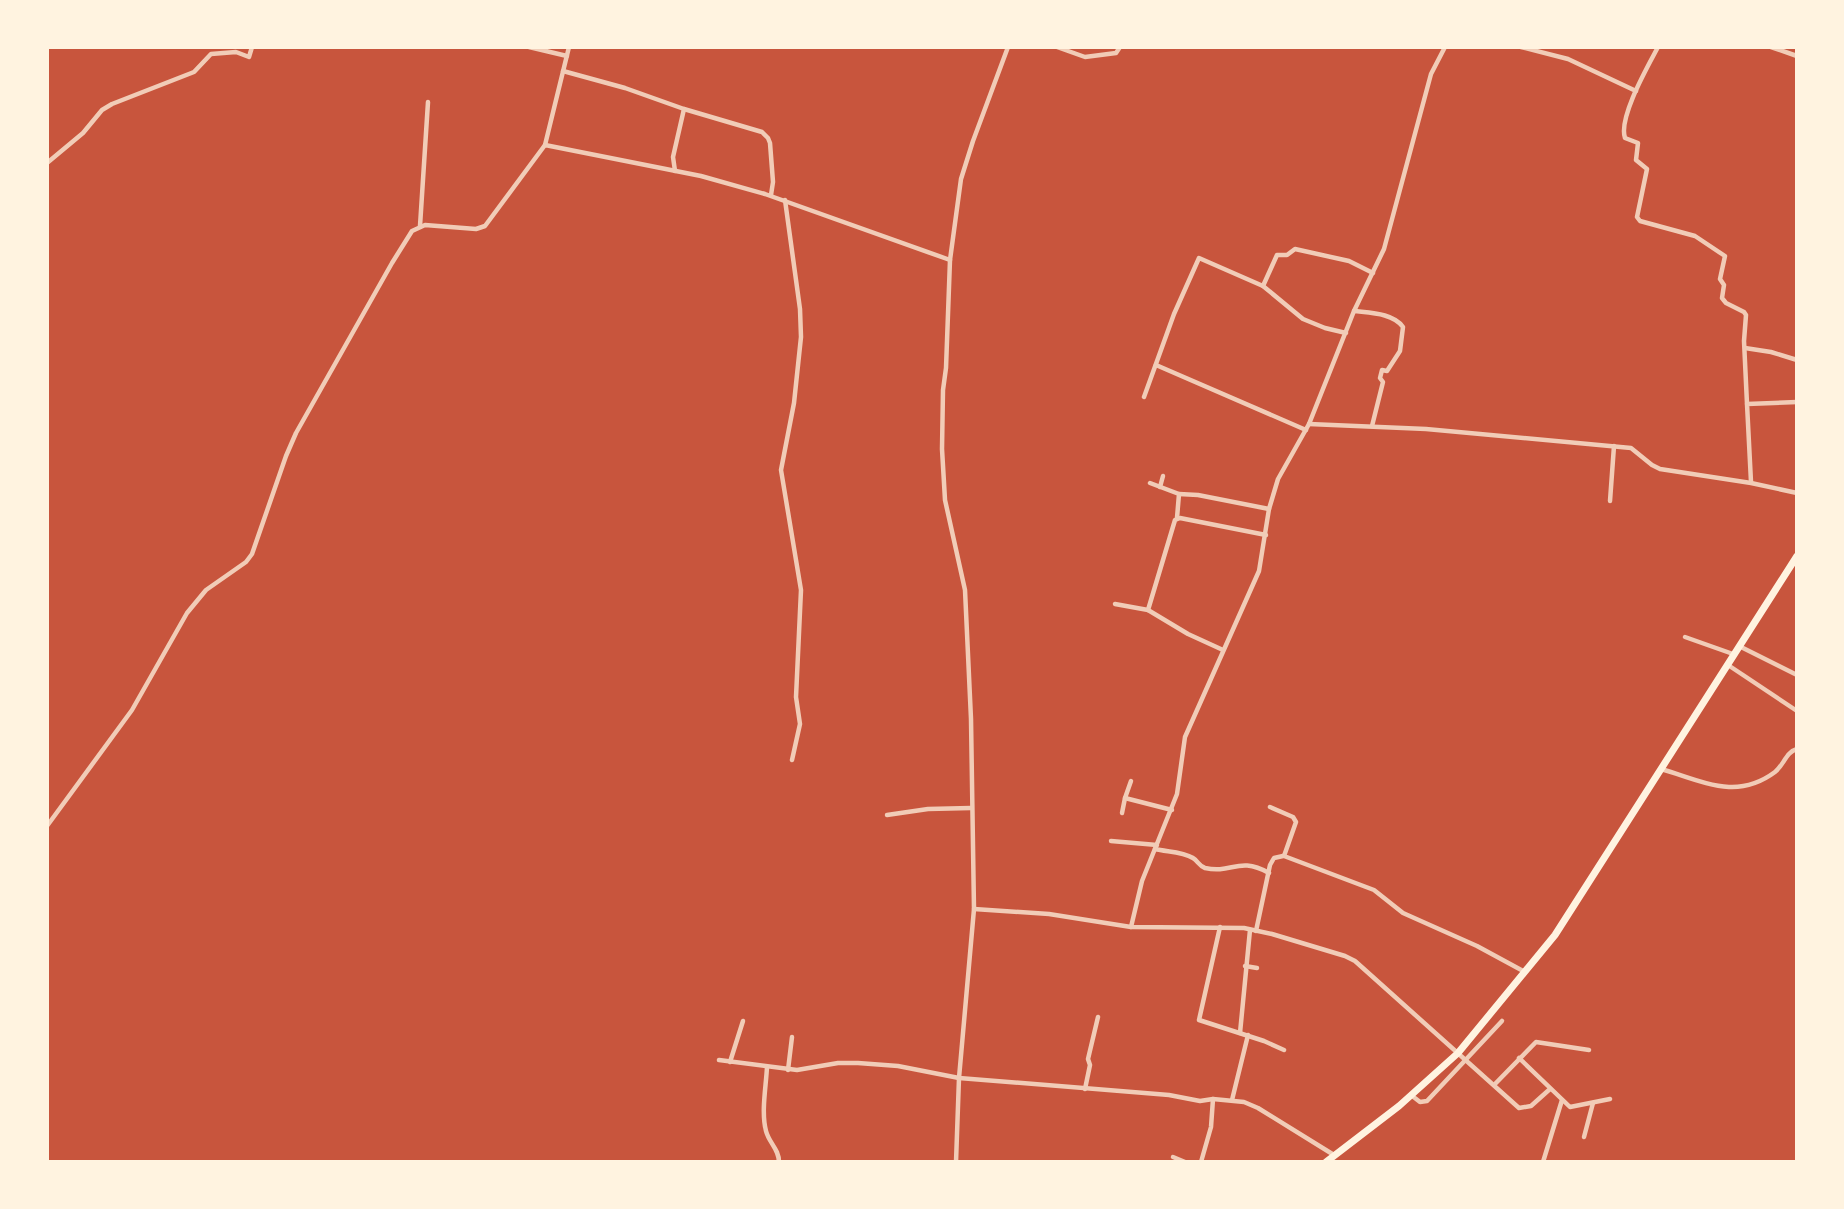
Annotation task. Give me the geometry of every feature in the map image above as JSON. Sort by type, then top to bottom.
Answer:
[{"type":"main road","points":[[1326,1162],[1411,1096],[1458,1053],[1525,972],[1571,911],[1797,556]]},
{"type":"street","points":[[47,163],[83,133],[102,110],[112,104],[194,72],[211,54],[236,52],[249,57],[252,47]]},
{"type":"street","points":[[529,47],[567,56]]},
{"type":"street","points":[[47,826],[132,710],[187,613],[206,590],[246,562],[252,554],[296,433],[391,263],[412,231],[420,226],[483,227],[545,145],[569,47]]},
{"type":"street","points":[[956,1162],[959,1078],[974,909],[965,590],[946,500],[942,449],[943,390],[950,260],[962,175],[1008,47]]},
{"type":"street","points":[[1057,47],[1085,57],[1116,53],[1120,47]]},
{"type":"street","points":[[1131,927],[1143,881],[1177,794],[1184,741],[1259,571],[1269,509],[1278,479],[1309,424],[1391,228],[1431,74],[1445,47]]},
{"type":"street","points":[[1521,47],[1568,58],[1636,91]]},
{"type":"street","points":[[1658,47],[1636,91],[1623,132],[1625,138],[1638,143],[1636,160],[1647,169],[1637,217],[1640,221],[1695,236],[1725,256],[1720,279],[1724,284],[1722,298],[1745,313],[1751,483]]},
{"type":"street","points":[[1771,47],[1797,56]]},
{"type":"street","points":[[563,72],[625,88],[765,135],[770,143],[772,160],[771,195]]},
{"type":"street","points":[[420,226],[428,102]]},
{"type":"street","points":[[675,171],[673,157],[684,109]]},
{"type":"street","points":[[545,145],[675,171],[771,195],[950,260]]},
{"type":"street","points":[[785,200],[800,309],[801,337],[794,403],[781,470],[801,590],[796,697],[800,722],[792,760]]},
{"type":"street","points":[[1263,286],[1277,255],[1287,255],[1295,249],[1349,261],[1373,273]]},
{"type":"street","points":[[1144,397],[1174,314],[1199,258],[1263,286],[1303,319],[1346,333]]},
{"type":"street","points":[[1354,311],[1385,316],[1397,320],[1403,327],[1399,351],[1387,371],[1382,370],[1380,378],[1383,381],[1372,426]]},
{"type":"street","points":[[1745,348],[1797,360]]},
{"type":"street","points":[[1156,365],[1306,430]]},
{"type":"street","points":[[1747,404],[1797,402]]},
{"type":"street","points":[[1309,424],[1426,429],[1614,446],[1634,449],[1652,466],[1660,469],[1797,493]]},
{"type":"street","points":[[1610,501],[1614,446]]},
{"type":"street","points":[[1160,487],[1163,476]]},
{"type":"street","points":[[1150,483],[1179,494],[1198,495],[1269,509]]},
{"type":"street","points":[[1148,610],[1177,518],[1179,494]]},
{"type":"street","points":[[1177,518],[1266,535]]},
{"type":"street","points":[[1115,604],[1148,610],[1188,634],[1223,650]]},
{"type":"street","points":[[1685,637],[1733,654]]},
{"type":"street","points":[[1739,645],[1797,675]]},
{"type":"street","points":[[1727,664],[1797,711]]},
{"type":"street","points":[[1660,769],[1724,787],[1740,788],[1777,770],[1792,750],[1797,749]]},
{"type":"street","points":[[1122,813],[1131,781]]},
{"type":"street","points":[[1125,798],[1172,810]]},
{"type":"street","points":[[1269,807],[1293,817],[1296,822],[1283,856]]},
{"type":"street","points":[[887,815],[928,809],[971,808]]},
{"type":"street","points":[[1111,841],[1156,847],[1190,856],[1206,868],[1232,868],[1247,864],[1269,873]]},
{"type":"street","points":[[1240,1033],[1245,966],[1253,930],[1273,859],[1283,856],[1374,890],[1402,913],[1477,946],[1525,972]]},
{"type":"street","points":[[974,909],[1049,914],[1131,927],[1253,930],[1352,959],[1521,1109],[1531,1106],[1550,1089]]},
{"type":"street","points":[[1220,928],[1200,1022],[1248,1035],[1284,1051]]},
{"type":"street","points":[[1245,966],[1257,968]]},
{"type":"street","points":[[1085,1089],[1090,1065],[1088,1060],[1098,1017]]},
{"type":"street","points":[[730,1062],[743,1021]]},
{"type":"street","points":[[1411,1096],[1420,1102],[1427,1101],[1502,1021]]},
{"type":"street","points":[[1232,1100],[1248,1035]]},
{"type":"street","points":[[788,1070],[792,1037]]},
{"type":"street","points":[[1495,1084],[1536,1042],[1589,1050]]},
{"type":"street","points":[[1519,1058],[1571,1107],[1610,1099]]},
{"type":"street","points":[[719,1060],[788,1070],[838,1063],[898,1066],[959,1078],[1047,1083],[1085,1089],[1169,1095],[1199,1101],[1232,1100],[1258,1108],[1334,1155]]},
{"type":"street","points":[[767,1067],[764,1126],[768,1139],[779,1154],[779,1162]]},
{"type":"street","points":[[1201,1162],[1211,1127],[1213,1099]]},
{"type":"street","points":[[1543,1162],[1562,1100]]},
{"type":"street","points":[[1584,1138],[1593,1103]]},
{"type":"street","points":[[1172,1157],[1185,1162]]}]
